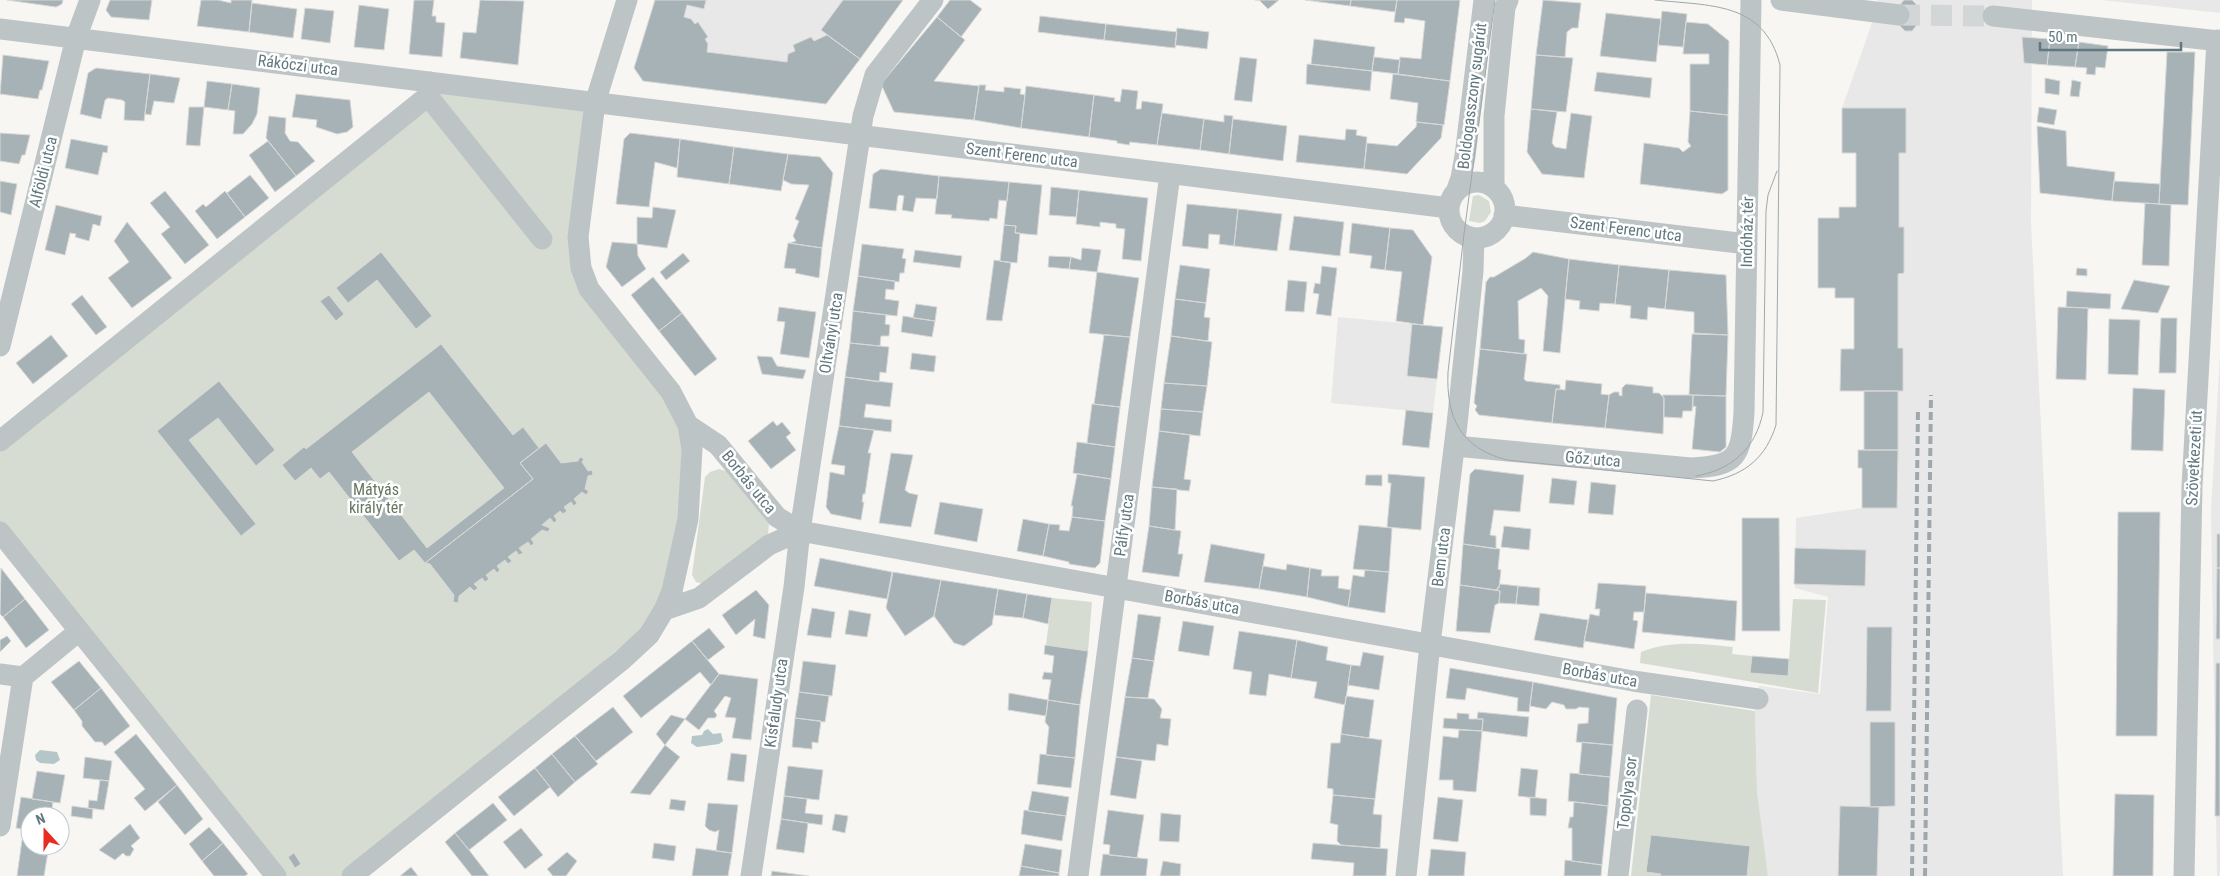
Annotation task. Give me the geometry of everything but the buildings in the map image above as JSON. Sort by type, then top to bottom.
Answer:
[{"type":"street","name":"Alföldi utca","points":[[0,346],[76,38],[90,0]]},
{"type":"street","points":[[352,876],[622,660],[649,635],[664,610],[672,591],[688,520],[692,449],[688,425],[671,392],[589,289],[581,268],[578,237],[595,103],[626,0]]},
{"type":"street","name":"Oltványi utca","points":[[800,530],[863,116],[875,75],[933,0]]},
{"type":"street","name":"Boldogasszony sugárút","points":[[1453,200],[1462,178],[1484,0]]},
{"type":"street","name":"Boldogasszony sugárút","points":[[1494,188],[1494,116],[1505,7],[1508,0]]},
{"type":"street","name":"Indóház tér","points":[[1729,460],[1738,452],[1743,430],[1751,0]]},
{"type":"street","points":[[1781,0],[1856,4],[1898,15]]},
{"type":"street","points":[[1993,16],[2218,41]]},
{"type":"street","name":"Rákóczi utca","points":[[0,29],[76,38],[429,89],[595,103]]},
{"type":"street","name":"Szövetkezeti út","points":[[2184,876],[2192,486],[2218,41]]},
{"type":"street","points":[[0,441],[429,89],[542,240]]},
{"type":"street","name":"Szent Ferenc utca","points":[[595,103],[1170,174],[1453,200]]},
{"type":"street","name":"Pálfy utca","points":[[1078,876],[1170,174]]},
{"type":"street","points":[[1476,182],[1494,188],[1503,200],[1504,214],[1497,229],[1482,237],[1474,238],[1457,229],[1452,222],[1453,200],[1465,185],[1476,182]]},
{"type":"street","name":"Szent Ferenc utca","points":[[1504,214],[1747,244]]},
{"type":"street","name":"Bem utca","points":[[1406,876],[1430,644],[1455,446],[1473,271],[1474,238]]},
{"type":"street","name":"Borbás utca","points":[[688,425],[718,445],[777,517],[800,530],[1632,681],[1758,699]]},
{"type":"street","name":"Gőz utca","points":[[1455,446],[1691,468],[1712,467],[1729,460]]},
{"type":"street","points":[[664,610],[699,598],[769,544],[800,530]]},
{"type":"street","name":"Kisfaludy utca","points":[[751,876],[800,530]]},
{"type":"street","points":[[0,532],[276,876]]},
{"type":"street","points":[[0,826],[23,677],[79,631]]},
{"type":"street","points":[[0,674],[23,677]]},
{"type":"street","name":"Topolya sor","points":[[1618,876],[1637,710]]},
{"type":"shaded area","points":[[655,0],[903,0],[826,104],[643,81],[634,68]]},
{"type":"shaded area","points":[[1877,0],[2032,0],[2031,223],[2063,876],[1768,876],[1757,791],[1755,711],[1759,686],[1820,694],[1828,597],[1795,588],[1796,518],[1862,508],[1862,468],[1858,468],[1858,450],[1864,450],[1864,391],[1840,391],[1841,349],[1854,348],[1854,298],[1835,298],[1835,288],[1818,288],[1818,218],[1839,218],[1839,207],[1856,207],[1856,153],[1842,153],[1842,108],[1871,26]]},
{"type":"shaded area","points":[[2101,0],[2220,0],[2220,13]]},
{"type":"shaded area","points":[[1338,317],[1443,327],[1433,413],[1331,403]]},
{"type":"shaded area","points":[[2220,354],[2220,876],[2217,876],[2211,511]]},
{"type":"shaded area","points":[[708,729],[713,734],[721,733],[723,741],[719,744],[697,747],[691,743],[692,736],[702,735]]},
{"type":"shaded area","points":[[40,750],[57,752],[60,760],[54,764],[40,763],[36,760],[35,755]]},
{"type":"green space","name":"Mátyás király tér","points":[[430,82],[595,103],[581,268],[671,392],[692,449],[664,610],[352,876],[276,876],[0,532],[0,441]]},
{"type":"green space","points":[[1479,195],[1489,201],[1491,212],[1485,221],[1480,223],[1469,221],[1473,196]]},
{"type":"green space","points":[[719,469],[726,471],[769,523],[768,535],[703,584],[696,582],[692,575],[705,477],[710,472]]},
{"type":"green space","points":[[1052,598],[1092,602],[1088,651],[1046,645]]},
{"type":"green space","points":[[1793,599],[1826,600],[1818,693],[1640,663],[1641,652],[1675,644],[1733,647],[1732,654],[1752,656],[1750,673],[1788,676]]},
{"type":"green space","points":[[1651,695],[1755,711],[1757,791],[1768,876],[1631,876]]},
{"type":"tunnel","points":[[1899,15],[1993,16]]},
{"type":"tram line","points":[[1495,0],[1448,372],[1448,388],[1453,416],[1467,439],[1478,448],[1507,460],[1713,481],[1735,474],[1753,462],[1767,446],[1776,425],[1780,65],[1772,44],[1761,29],[1748,18],[1714,6],[1655,0]]},
{"type":"tram line","points":[[1696,476],[1721,469],[1731,463],[1748,446],[1760,425],[1763,412],[1766,211],[1768,195],[1777,171]]},
{"type":"railway","points":[[1925,876],[1931,395]]},
{"type":"railway","points":[[1912,876],[1918,409]]}]
